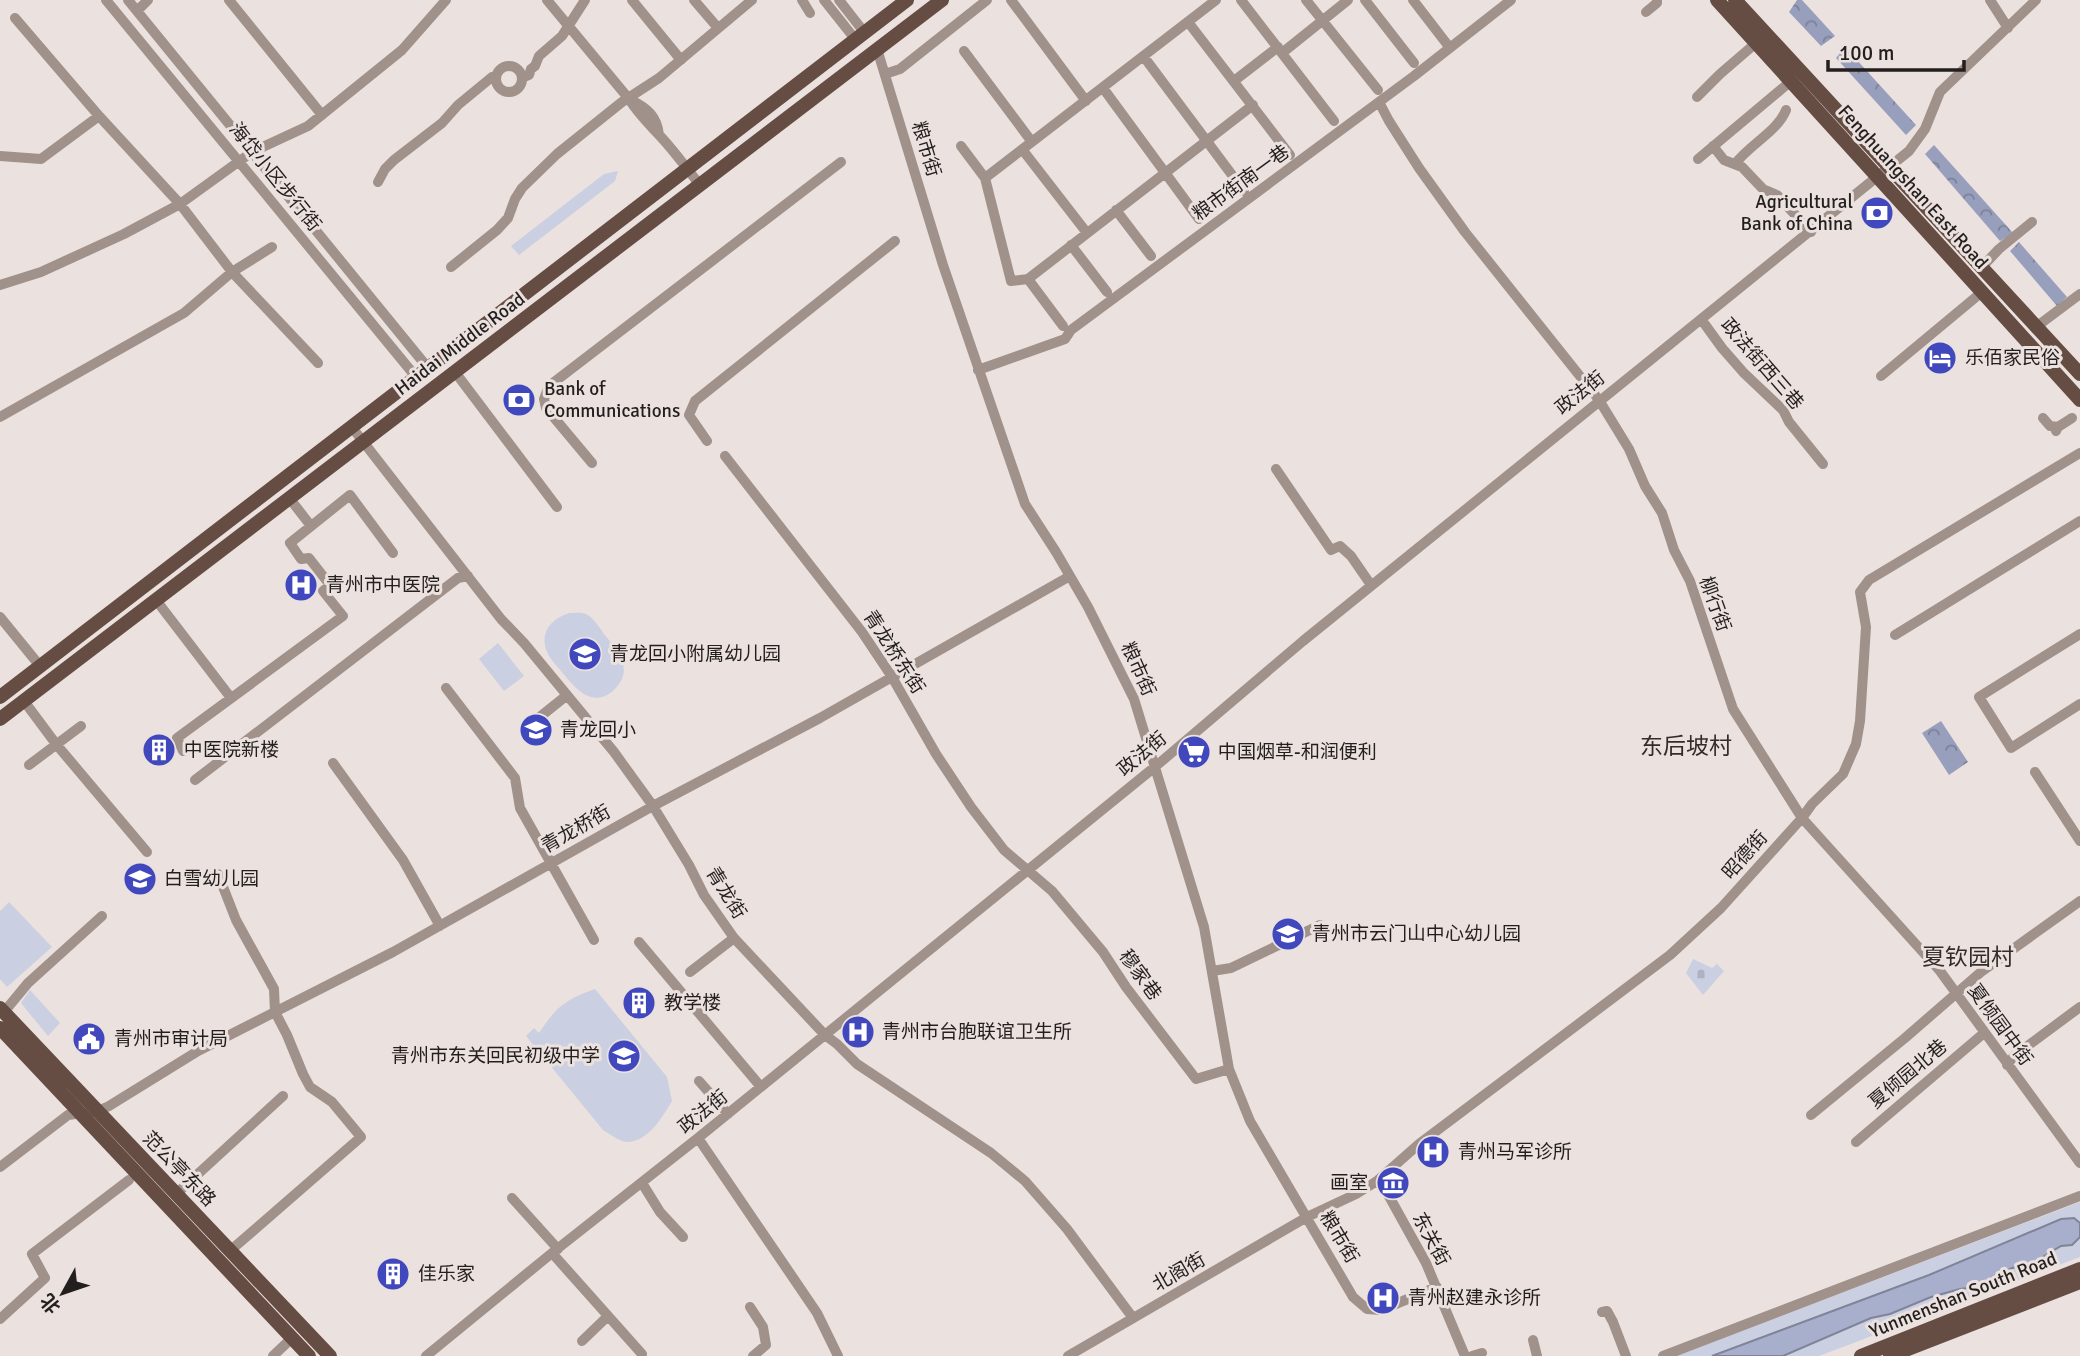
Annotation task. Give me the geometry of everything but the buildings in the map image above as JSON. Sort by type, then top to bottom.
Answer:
[{"type":"main road","name":"Haidai Middle Road","points":[[0,697],[907,0]]},
{"type":"main road","name":"Haidai Middle Road","points":[[0,719],[942,0]]},
{"type":"main road","name":"Fenghuangshan East Road","points":[[1717,0],[1791,81],[1981,268],[2080,374]]},
{"type":"main road","name":"Fenghuangshan East Road","points":[[1735,0],[1982,292],[2080,400]]},
{"type":"main road","name":"范公亭东路","points":[[2,1010],[330,1356]]},
{"type":"main road","name":"范公亭东路","points":[[0,1028],[309,1356]]},
{"type":"main road","name":"Yunmenshan South Road","points":[[1861,1356],[2080,1269]]},
{"type":"main road","name":"Yunmenshan South Road","points":[[1890,1356],[2080,1282]]},
{"type":"street","name":"海岱小区步行街","points":[[106,0],[238,161],[422,372]]},
{"type":"street","name":"海岱小区步行街","points":[[128,0],[252,152],[422,372]]},
{"type":"street","points":[[137,11],[148,0]]},
{"type":"street","points":[[229,0],[322,115]]},
{"type":"street","points":[[0,285],[41,272],[124,234],[180,204],[252,152],[308,126],[402,50],[446,0]]},
{"type":"street","points":[[547,0],[629,99],[643,106],[652,115],[658,123],[659,135],[700,185]]},
{"type":"street","points":[[522,78],[529,75],[531,69],[536,66],[538,56],[562,36],[585,0]]},
{"type":"street","points":[[632,0],[681,60]]},
{"type":"street","points":[[694,0],[718,28]]},
{"type":"street","points":[[451,267],[497,230],[508,218],[519,192],[557,154],[659,78],[752,0]]},
{"type":"street","points":[[802,0],[810,13]]},
{"type":"street","points":[[824,0],[860,36]]},
{"type":"street","points":[[839,0],[860,36]]},
{"type":"street","points":[[885,74],[900,69],[987,0]]},
{"type":"street","points":[[1011,0],[1086,101]]},
{"type":"street","points":[[985,178],[1216,0]]},
{"type":"street","points":[[1241,0],[1334,121]]},
{"type":"street","points":[[1306,0],[1378,90]]},
{"type":"street","points":[[1234,81],[1348,0]]},
{"type":"street","points":[[1365,0],[1414,63]]},
{"type":"street","points":[[1413,0],[1450,48]]},
{"type":"street","name":"粮市街南一巷","points":[[978,370],[1065,339],[1071,330],[1379,102],[1511,0]]},
{"type":"street","points":[[1646,12],[1657,0]]},
{"type":"street","points":[[1990,0],[2008,28]]},
{"type":"street","name":"政法街","points":[[426,1356],[728,1114],[1156,766],[1371,585],[1909,151],[1925,129],[1940,92],[2036,0]]},
{"type":"street","points":[[15,18],[99,116],[180,204],[232,272],[318,363]]},
{"type":"street","points":[[1188,22],[1290,155]]},
{"type":"street","points":[[1697,97],[1756,43]]},
{"type":"street","name":"粮市街","points":[[877,50],[943,265],[1025,504],[1104,636],[1134,699],[1203,927],[1229,1069],[1250,1121],[1353,1297],[1367,1310],[1381,1310],[1437,1287]]},
{"type":"street","points":[[964,51],[1032,142]]},
{"type":"street","points":[[1144,57],[1244,191]]},
{"type":"street","points":[[509,66],[519,71],[522,78],[520,86],[509,92],[498,86],[496,78],[499,71],[509,66]]},
{"type":"street","points":[[378,182],[394,160],[442,123],[467,97],[492,77],[496,78]]},
{"type":"street","points":[[1698,159],[1791,81]]},
{"type":"street","points":[[1103,88],[1199,219]]},
{"type":"street","name":"柳行街","points":[[1379,102],[1419,168],[1465,232],[1599,400],[1629,449],[1645,486],[1662,513],[1674,550],[1690,581],[1733,709],[1802,818]]},
{"type":"street","points":[[961,145],[985,178],[1011,281],[1028,279],[1253,105]]},
{"type":"street","points":[[1735,164],[1744,152],[1783,119],[1786,110]]},
{"type":"street","points":[[0,156],[41,159],[99,116]]},
{"type":"street","points":[[1713,146],[1724,160],[1742,167],[1763,189],[1777,195],[1811,232]]},
{"type":"street","points":[[1025,153],[1087,233]]},
{"type":"street","points":[[592,463],[546,408],[544,399],[549,387],[841,162]]},
{"type":"street","points":[[1116,211],[1151,256]]},
{"type":"street","points":[[1981,268],[1999,248],[2032,222]]},
{"type":"street","points":[[707,441],[688,415],[695,401],[895,242]]},
{"type":"street","points":[[1071,245],[1107,292]]},
{"type":"street","points":[[0,416],[184,313],[232,272],[272,247]]},
{"type":"street","points":[[1028,279],[1063,326]]},
{"type":"street","points":[[1881,376],[1982,292]]},
{"type":"street","points":[[2036,327],[2080,294]]},
{"type":"street","name":"政法街西三巷","points":[[1701,319],[1743,372],[1783,410],[1789,422],[1823,464]]},
{"type":"street","points":[[454,372],[558,507]]},
{"type":"street","points":[[2043,418],[2057,429],[2072,418]]},
{"type":"street","name":"青龙街","points":[[351,426],[468,576],[614,752],[653,806],[704,895],[734,938],[825,1035],[857,1064],[991,1153],[1025,1181],[1067,1229],[1133,1318]]},
{"type":"street","name":"昭德街","points":[[1307,1217],[1377,1181],[1419,1144],[1670,955],[1721,908],[1812,804],[1843,774],[1856,744],[1860,721],[1866,627],[1860,592],[1869,580],[2080,453]]},
{"type":"street","name":"青龙桥东街","points":[[725,456],[840,601],[892,677],[936,754],[971,807],[1004,850],[1028,870]]},
{"type":"street","points":[[1276,469],[1331,550],[1340,546],[1351,556],[1371,585]]},
{"type":"street","points":[[183,751],[177,738],[343,616],[323,591],[330,585],[309,558],[301,559],[290,543],[349,495],[393,553]]},
{"type":"street","points":[[290,499],[311,526]]},
{"type":"street","points":[[1895,635],[2080,521]]},
{"type":"street","points":[[195,780],[458,578],[468,576]]},
{"type":"street","name":"青龙桥街","points":[[98,1111],[198,1051],[393,952],[1070,576]]},
{"type":"street","points":[[156,600],[232,698]]},
{"type":"street","points":[[0,617],[40,666]]},
{"type":"street","points":[[2080,634],[1979,697],[2011,748],[2080,704]]},
{"type":"street","points":[[446,688],[515,778],[520,808],[594,940]]},
{"type":"street","points":[[536,720],[566,696]]},
{"type":"street","points":[[24,701],[56,744],[147,852]]},
{"type":"street","points":[[29,765],[81,726]]},
{"type":"street","points":[[333,763],[403,860],[440,926]]},
{"type":"street","points":[[2035,772],[2080,841]]},
{"type":"street","name":"夏倾园中街","points":[[1802,818],[1927,956],[2080,1163]]},
{"type":"street","name":"穆家巷","points":[[1028,870],[1052,891],[1102,952],[1196,1079],[1229,1069]]},
{"type":"street","points":[[218,874],[236,920],[274,989],[275,1012],[310,1087],[332,1102],[361,1138],[230,1250]]},
{"type":"street","points":[[1811,1115],[1981,972],[2080,901]]},
{"type":"street","points":[[2,1010],[102,916]]},
{"type":"street","points":[[1212,971],[1231,968],[1320,925]]},
{"type":"street","points":[[690,971],[734,938]]},
{"type":"street","points":[[639,942],[761,1087]]},
{"type":"street","points":[[2007,1065],[2021,1051],[2080,1007]]},
{"type":"street","name":"夏倾园北巷","points":[[1856,1142],[1984,1033]]},
{"type":"street","points":[[699,1081],[728,1114]]},
{"type":"street","points":[[176,1194],[283,1096]]},
{"type":"street","points":[[0,1167],[68,1115],[98,1111]]},
{"type":"street","points":[[698,1138],[817,1313],[838,1356]]},
{"type":"street","points":[[0,1319],[45,1278],[32,1255],[129,1180]]},
{"type":"street","name":"东关街","points":[[1377,1181],[1385,1189],[1426,1263],[1465,1356]]},
{"type":"street","points":[[642,1183],[660,1212],[683,1237]]},
{"type":"street","points":[[1663,1356],[2080,1196]]},
{"type":"street","points":[[512,1198],[642,1354]]},
{"type":"street","name":"北阁街","points":[[1068,1356],[1307,1217]]},
{"type":"street","points":[[750,1307],[763,1327],[765,1336],[766,1345],[758,1355]]},
{"type":"street","points":[[1602,1312],[1607,1311],[1611,1318],[1626,1356]]},
{"type":"street","points":[[582,1341],[608,1316]]},
{"type":"street","points":[[273,1356],[292,1338]]},
{"type":"street","points":[[1533,1340],[1537,1356]]},
{"type":"green space","points":[[1797,0],[1802,0],[1835,36],[1821,46],[1789,12]]},
{"type":"green space","points":[[1845,47],[1916,125],[1906,135],[1836,58]]},
{"type":"green space","points":[[1934,145],[2013,233],[2000,241],[1925,154]]},
{"type":"green space","points":[[618,171],[615,181],[519,255],[511,246],[604,174]]},
{"type":"green space","points":[[2019,242],[2067,297],[2057,306],[2010,251]]},
{"type":"green space","name":"青龙回小附属幼儿园","points":[[570,613],[584,613],[591,618],[619,654],[624,668],[623,675],[620,683],[606,696],[598,698],[584,694],[572,684],[548,654],[545,640],[548,628],[557,619]]},
{"type":"green space","points":[[498,643],[524,676],[504,691],[479,659]]},
{"type":"green space","points":[[1941,721],[1968,762],[1949,775],[1922,733]]},
{"type":"green space","points":[[9,902],[52,947],[7,987],[0,979],[0,911]]},
{"type":"green space","points":[[1693,959],[1712,968],[1717,964],[1724,971],[1703,995],[1686,973]]},
{"type":"green space","points":[[595,989],[667,1077],[672,1101],[649,1133],[636,1141],[622,1141],[603,1130],[526,1036],[534,1028],[539,1033],[556,1011],[576,997]]},
{"type":"green space","points":[[30,990],[60,1023],[48,1036],[21,1003]]},
{"type":"green space","points":[[2080,1202],[2080,1257],[1819,1356],[1676,1356]]},
{"type":"shaded area","points":[[2074,1218],[2080,1223],[2080,1237],[2072,1245],[2061,1246],[2031,1264],[2012,1268],[1976,1287],[1931,1297],[1890,1314],[1871,1318],[1783,1356],[1712,1356],[1929,1275],[2061,1219]]},
{"type":"place","name":"Agricultural Bank of China","points":[[1877,213]]},
{"type":"place","name":"乐佰家民俗","points":[[1940,358]]},
{"type":"place","name":"Bank of Communications","points":[[519,400]]},
{"type":"place","name":"青州市中医院","points":[[301,585]]},
{"type":"place","name":"青龙回小附属幼儿园","points":[[585,654]]},
{"type":"place","name":"青龙回小","points":[[536,730]]},
{"type":"place","name":"中医院新楼","points":[[159,750]]},
{"type":"place","name":"中国烟草-和润便利","points":[[1194,752]]},
{"type":"place","name":"白雪幼儿园","points":[[140,879]]},
{"type":"place","name":"青州市云门山中心幼儿园","points":[[1288,934]]},
{"type":"place","name":"教学楼","points":[[639,1003]]},
{"type":"place","name":"青州市台胞联谊卫生所","points":[[858,1032]]},
{"type":"place","name":"青州市审计局","points":[[89,1039]]},
{"type":"place","name":"青州市东关回民初级中学","points":[[624,1056]]},
{"type":"place","name":"青州马军诊所","points":[[1433,1152]]},
{"type":"place","name":"画室","points":[[1393,1183]]},
{"type":"place","name":"佳乐家","points":[[393,1274]]},
{"type":"place","name":"青州赵建永诊所","points":[[1383,1298]]},
{"type":"district","name":"东后坡村","points":[[1686,746]]},
{"type":"district","name":"夏钦园村","points":[[1968,957]]}]
